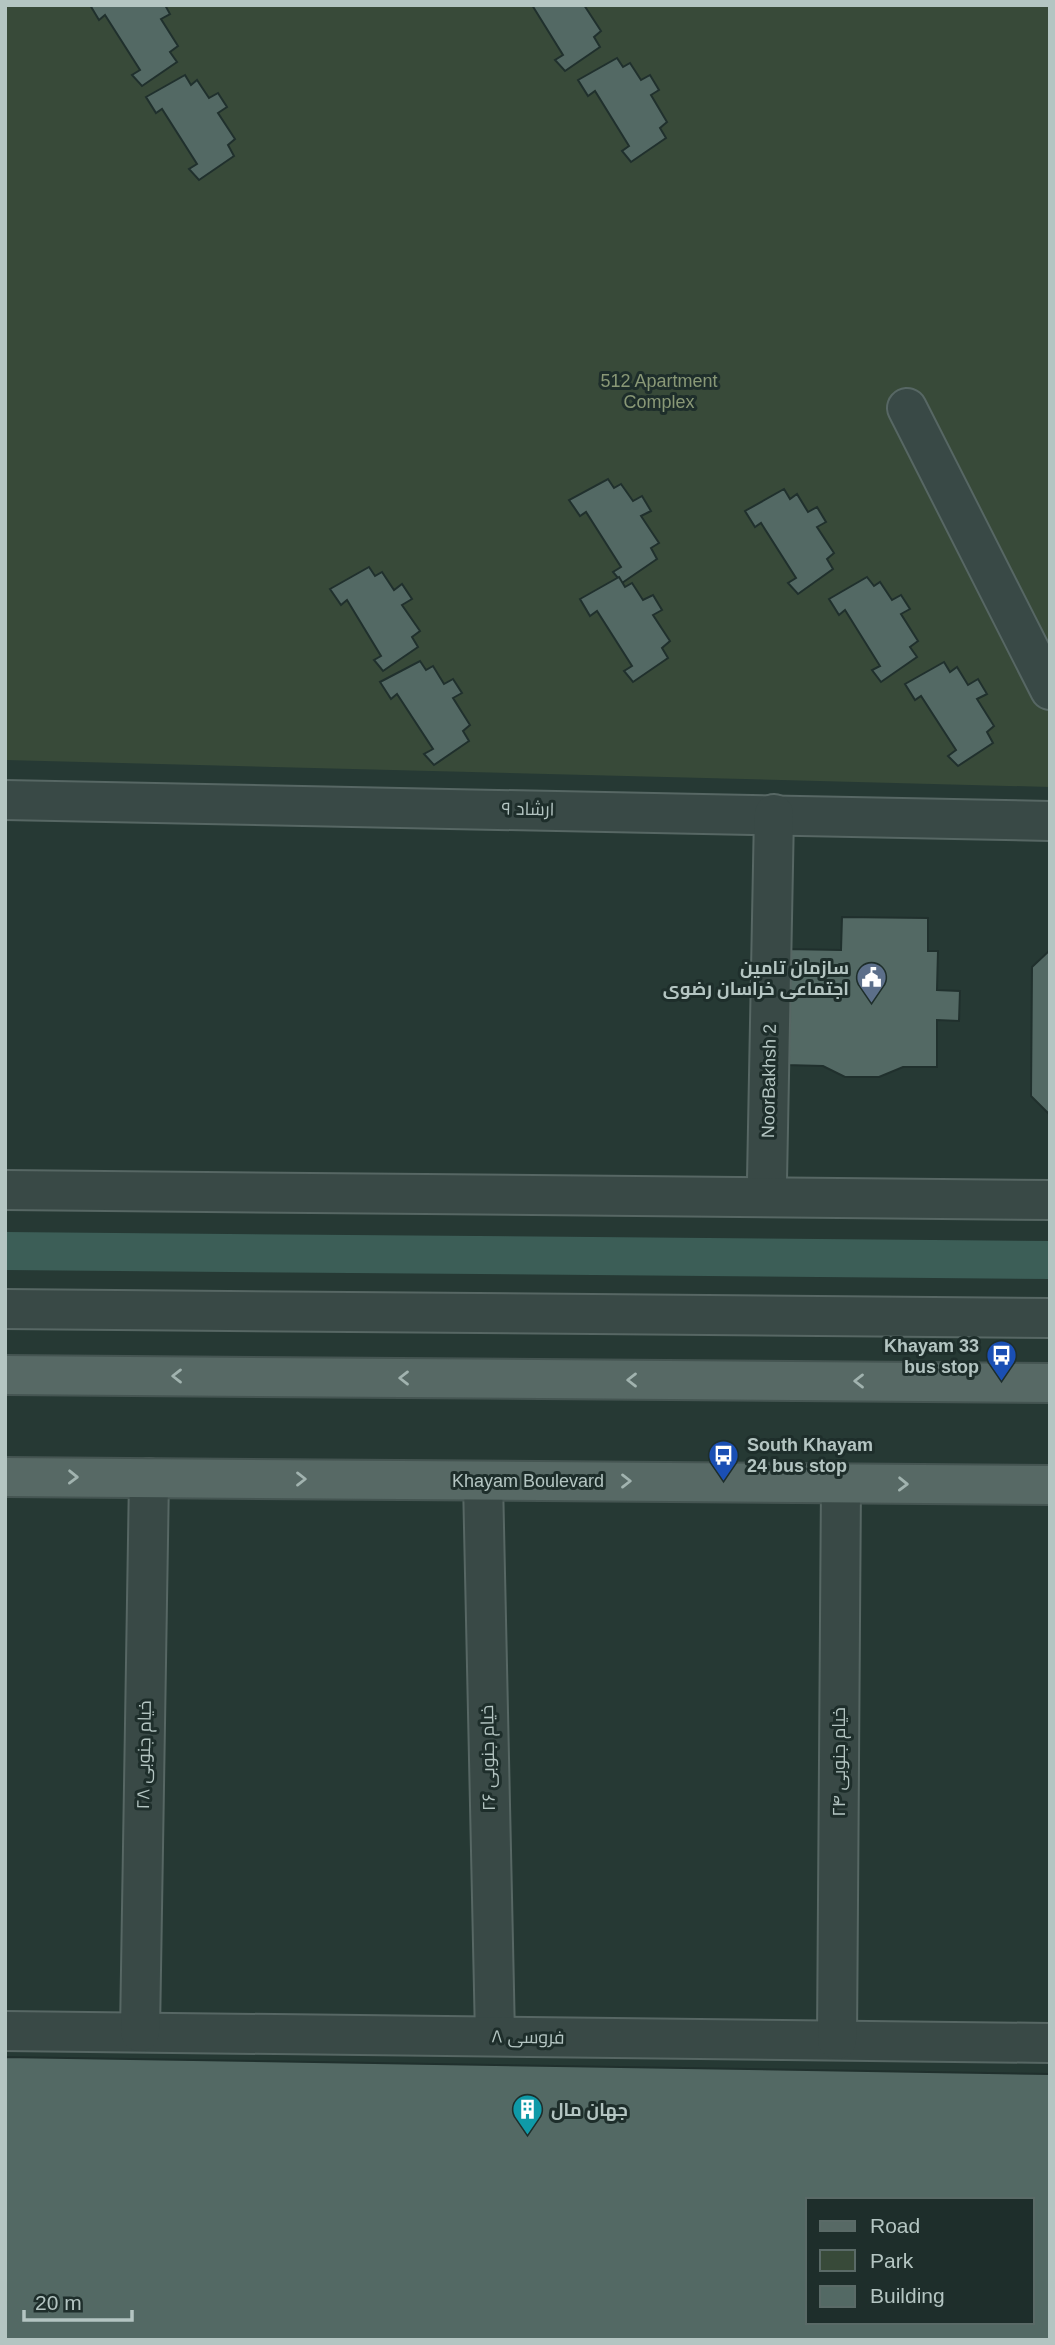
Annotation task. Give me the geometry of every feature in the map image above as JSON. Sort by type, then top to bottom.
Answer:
[{"type":"main road","points":[[5,1375],[1050,1383]]},
{"type":"main road","name":"Khayam Boulevard","points":[[5,1477],[1050,1485]]},
{"type":"street","points":[[906,408],[1050,690]]},
{"type":"street","name":"ارشاد ۹","points":[[5,800],[1050,821]]},
{"type":"street","name":"NoorBakhsh 2","points":[[767,1180],[774,814]]},
{"type":"street","points":[[5,1190],[1050,1200]]},
{"type":"street","points":[[5,1309],[1050,1318]]},
{"type":"street","name":"خیام جنوبی ۲۸","points":[[140,2032],[149,1478]]},
{"type":"street","name":"خیام جنوبی ۲۶","points":[[482,1480],[495,2036]]},
{"type":"street","name":"خیام جنوبی ۲۴","points":[[837,2040],[841,1483]]},
{"type":"street","name":"فروسی ۸","points":[[5,2031],[1050,2043]]},
{"type":"green space","name":"512 Apartment Complex","points":[[5,5],[1050,5],[1050,787],[5,760]]},
{"type":"building","points":[[90,5],[165,5],[170,14],[161,19],[178,46],[170,52],[177,62],[142,86],[132,75],[140,70],[105,15],[99,20]]},
{"type":"building","points":[[532,5],[584,5],[601,31],[594,37],[600,47],[565,71],[555,60],[563,55]]},
{"type":"building","points":[[617,58],[623,67],[630,63],[641,80],[650,75],[659,90],[651,95],[667,122],[660,128],[666,138],[631,162],[622,151],[629,146],[595,91],[588,96],[578,80]]},
{"type":"building","points":[[185,75],[191,85],[197,80],[209,98],[218,93],[227,107],[218,113],[235,139],[228,145],[234,156],[199,180],[189,169],[197,164],[162,109],[156,113],[146,97]]},
{"type":"building","points":[[608,479],[614,488],[621,484],[633,501],[642,496],[651,511],[641,516],[659,543],[651,548],[657,559],[622,583],[613,572],[621,567],[586,512],[580,516],[569,500]]},
{"type":"building","points":[[784,489],[790,499],[797,494],[808,512],[817,507],[826,522],[817,527],[834,553],[827,559],[833,569],[798,594],[788,583],[796,578],[761,523],[755,527],[745,511]]},
{"type":"building","points":[[369,567],[375,576],[382,572],[394,590],[402,584],[412,599],[402,605],[420,631],[412,637],[418,647],[383,671],[374,660],[381,656],[347,600],[341,605],[330,589]]},
{"type":"building","points":[[619,577],[625,587],[632,583],[643,600],[653,595],[662,610],[653,615],[670,641],[662,648],[668,658],[633,682],[624,671],[632,666],[597,611],[590,616],[580,599]]},
{"type":"building","points":[[867,577],[874,586],[880,582],[892,600],[901,595],[910,609],[901,614],[918,641],[910,647],[917,657],[881,682],[872,670],[880,666],[845,610],[839,615],[829,599]]},
{"type":"building","points":[[420,661],[426,670],[433,666],[444,684],[453,679],[462,693],[453,698],[470,725],[463,731],[469,741],[434,765],[424,754],[433,749],[397,694],[391,699],[380,682]]},
{"type":"building","points":[[944,662],[950,672],[957,667],[968,685],[978,679],[987,694],[977,699],[994,726],[987,732],[993,743],[958,766],[948,756],[956,750],[921,696],[915,700],[905,684]]},
{"type":"building","name":"سازمان تامین اجتماعی خراسان رضوی","points":[[842,917],[928,918],[928,951],[938,951],[937,990],[960,991],[959,1021],[937,1020],[937,1067],[903,1067],[879,1077],[845,1077],[823,1066],[785,1065],[786,949],[841,950]]},
{"type":"building","points":[[1050,950],[1050,1115],[1031,1096],[1032,967]]},
{"type":"building","name":"جهان مال","points":[[5,2057],[1050,2074],[1050,2340],[5,2340]]},
{"type":"waterway","points":[[5,1251],[1050,1260]]},
{"type":"place","name":"سازمان تامین اجتماعی خراسان رضوی","points":[[872,1005]]},
{"type":"place","name":"Khayam 33 bus stop","points":[[1002,1383]]},
{"type":"place","name":"South Khayam 24 bus stop","points":[[724,1482]]},
{"type":"place","name":"جهان مال","points":[[528,2137]]}]
